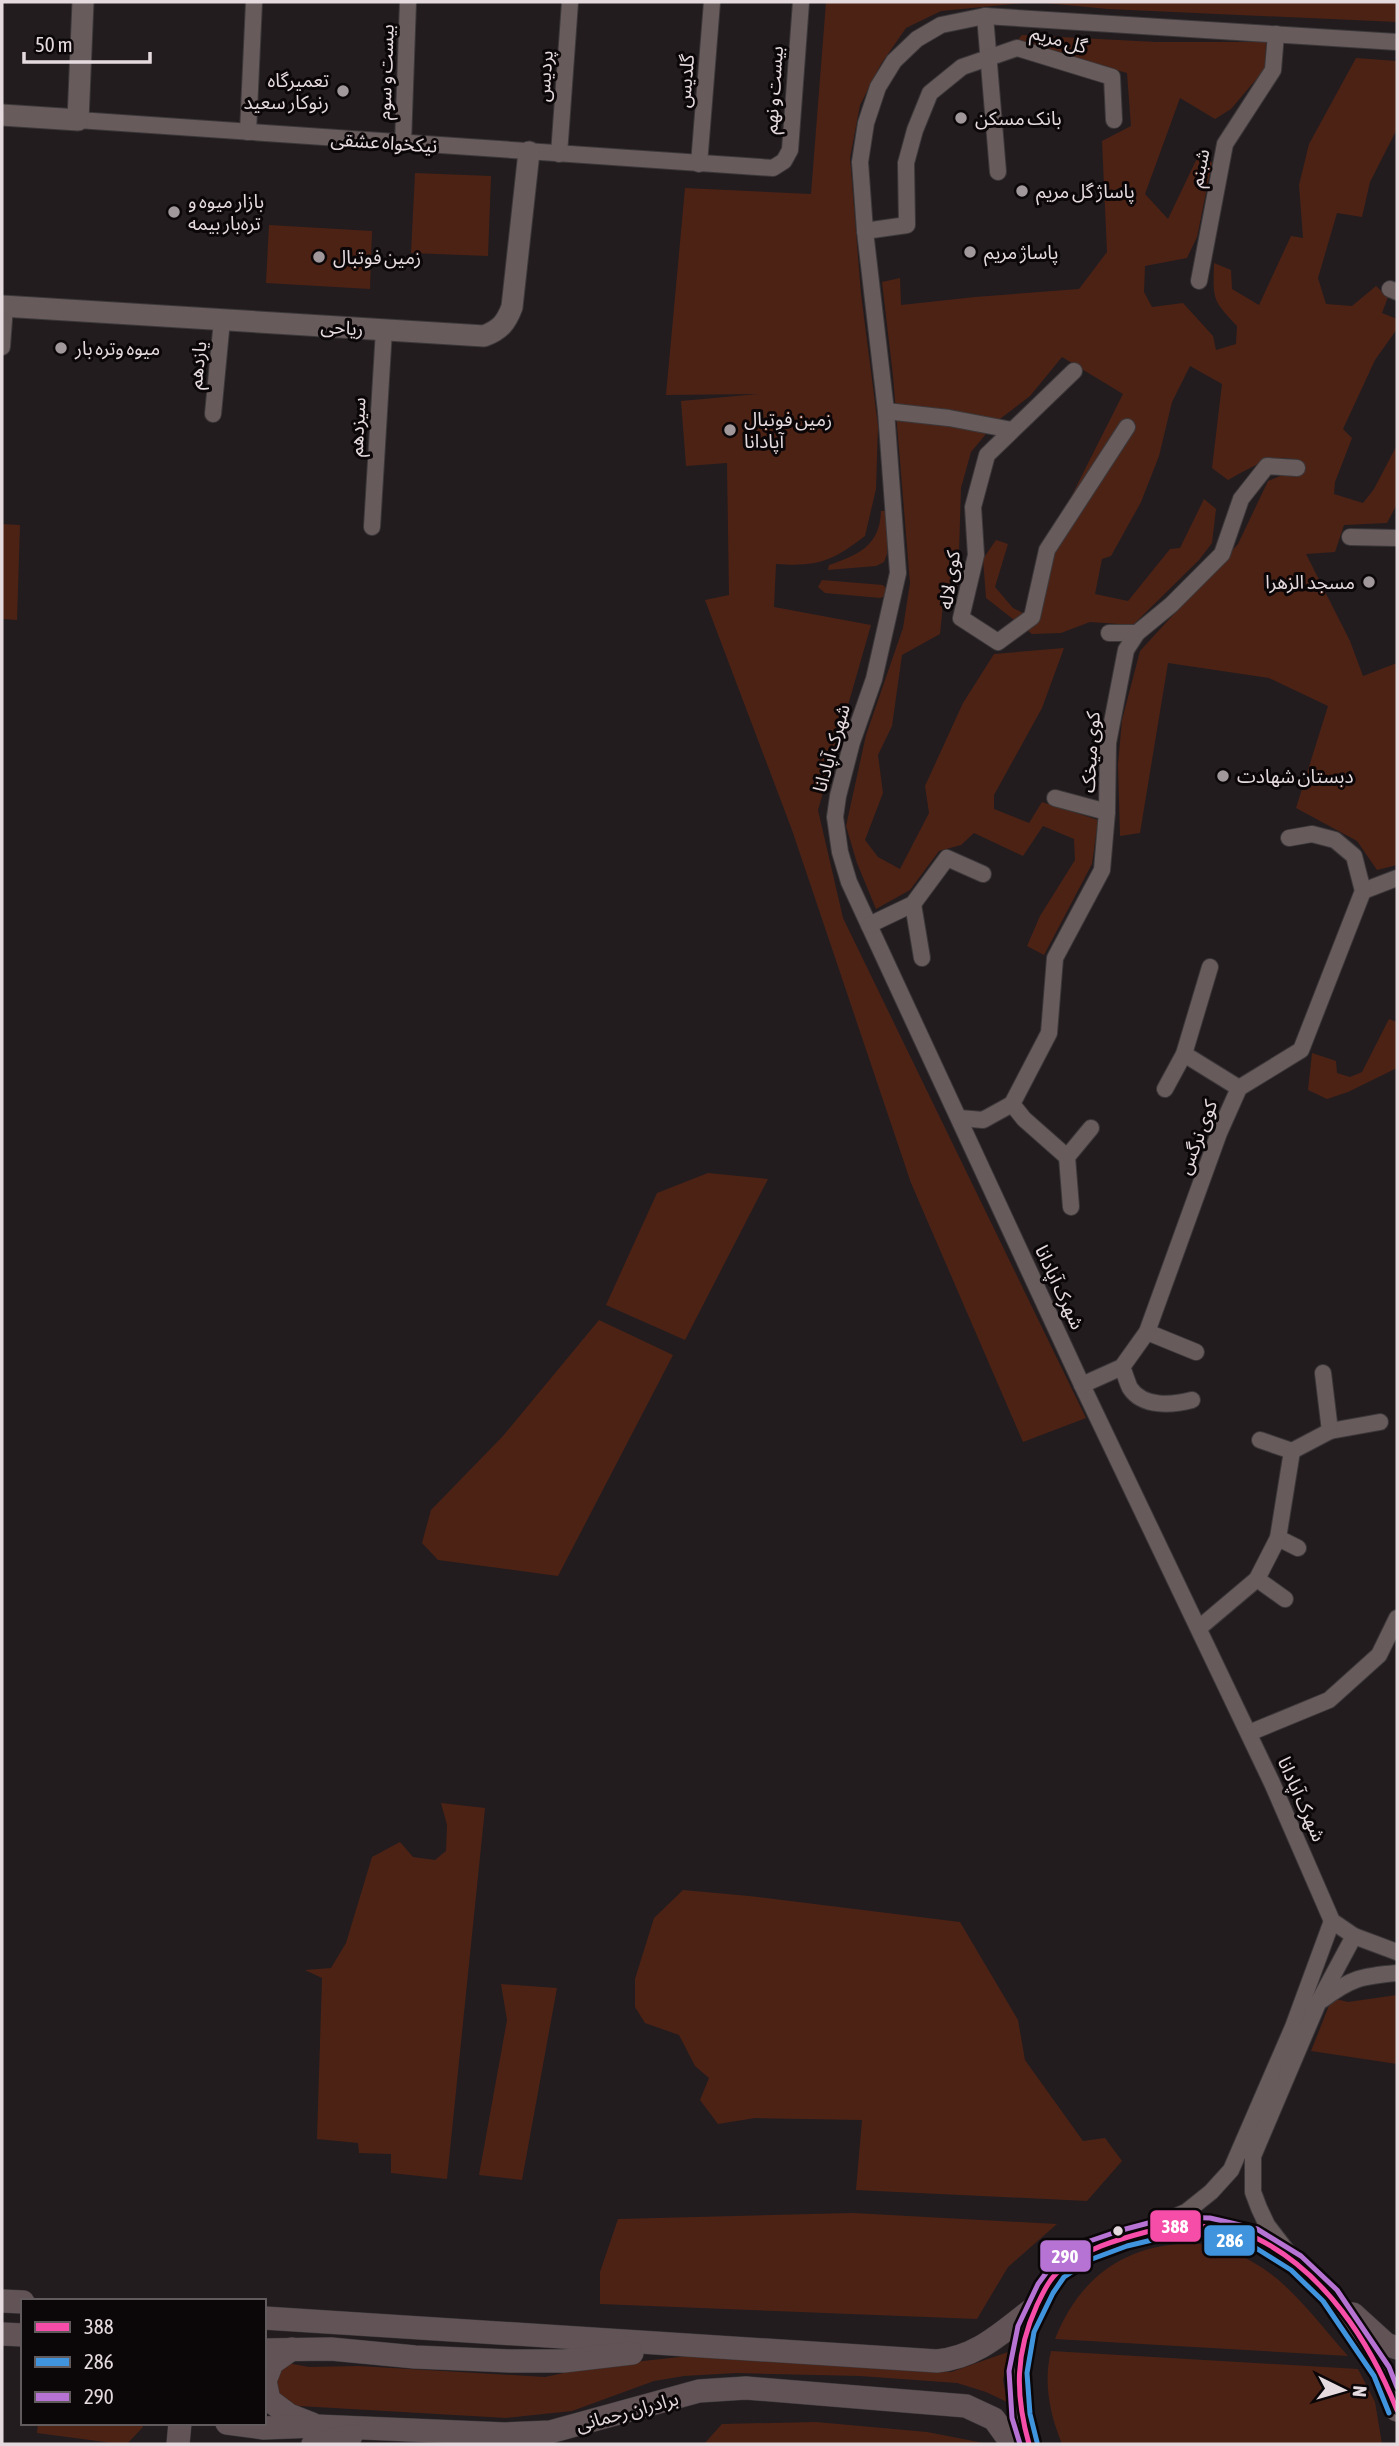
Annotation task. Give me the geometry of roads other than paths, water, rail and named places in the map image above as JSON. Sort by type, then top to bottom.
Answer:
[{"type":"main road","points":[[1029,2444],[1021,2416],[1018,2372],[1021,2350],[1034,2308],[1058,2272],[1072,2261],[1088,2251],[1124,2238],[1172,2226],[1209,2227],[1254,2237],[1296,2263],[1386,2344],[1397,2348]]},
{"type":"main road","points":[[1330,2295],[1382,2372],[1397,2410]]},
{"type":"main road","points":[[2,2301],[21,2302]]},
{"type":"main road","points":[[266,2318],[507,2332],[680,2347],[937,2361],[958,2359],[984,2346],[1034,2308]]},
{"type":"main road","points":[[2,2334],[21,2335]]},
{"type":"main road","points":[[266,2350],[331,2349],[415,2357],[564,2361],[680,2347]]},
{"type":"main road","points":[[266,2378],[272,2363],[292,2349]]},
{"type":"main road","points":[[266,2386],[269,2400],[314,2435]]},
{"type":"main road","name":"برادران رحمانی","points":[[242,2425],[314,2435],[388,2429],[505,2434],[550,2432],[699,2391],[746,2388],[966,2406],[994,2419],[1012,2444]]},
{"type":"main road","points":[[178,2444],[180,2425]]},
{"type":"street","points":[[79,120],[82,2]]},
{"type":"street","points":[[248,132],[254,2]]},
{"type":"street","name":"بیست و سوم","points":[[403,143],[408,2]]},
{"type":"street","name":"پردیس","points":[[559,154],[570,2]]},
{"type":"street","name":"گلدیس","points":[[699,164],[712,2]]},
{"type":"street","name":"بیست و نهم","points":[[766,168],[780,164],[790,150],[801,2]]},
{"type":"street","points":[[985,16],[998,172]]},
{"type":"street","name":"شهرک آپادانا","points":[[1332,1921],[1249,1733],[1082,1385],[849,882],[840,852],[835,817],[852,742],[874,680],[898,573],[886,411],[865,231],[860,162],[866,122],[878,87],[894,61],[917,39],[942,25],[985,16],[1397,42]]},
{"type":"street","name":"شبنم","points":[[1199,281],[1225,144],[1273,70],[1276,34]]},
{"type":"street","name":"گل مریم","points":[[865,231],[907,225],[906,163],[915,130],[930,93],[962,67],[1017,48],[1112,77],[1114,120]]},
{"type":"street","name":"نیکخواه عشقی","points":[[2,114],[766,168]]},
{"type":"street","name":"ریاحی","points":[[4,306],[485,336],[496,332],[503,325],[512,307],[529,152]]},
{"type":"street","points":[[2,347],[4,306]]},
{"type":"street","name":"یازدهم","points":[[213,414],[222,320]]},
{"type":"street","name":"سیزدهم","points":[[372,527],[384,330]]},
{"type":"street","name":"کوی لاله","points":[[1074,370],[988,454],[972,507],[976,555],[961,618],[998,642],[1032,617],[1047,550],[1127,427]]},
{"type":"street","points":[[886,411],[949,418],[1012,430]]},
{"type":"street","name":"کوی میخک","points":[[1012,1104],[1049,1033],[1055,958],[1102,870],[1107,812],[1108,743],[1126,650],[1138,633],[1171,605],[1222,554],[1241,499],[1267,466],[1297,468]]},
{"type":"street","points":[[1350,537],[1397,538]]},
{"type":"street","points":[[1110,633],[1138,633]]},
{"type":"street","points":[[1055,798],[1107,812]]},
{"type":"street","points":[[1289,838],[1312,834],[1335,840],[1354,856],[1363,891],[1397,878]]},
{"type":"street","points":[[869,925],[913,904],[947,858],[983,874]]},
{"type":"street","name":"کوی نرگس","points":[[1122,1367],[1147,1332],[1219,1133],[1239,1088],[1301,1050],[1363,891]]},
{"type":"street","points":[[913,904],[922,958]]},
{"type":"street","points":[[1166,1089],[1184,1054],[1210,967]]},
{"type":"street","points":[[1184,1054],[1239,1088]]},
{"type":"street","points":[[959,1118],[984,1120],[1012,1104],[1024,1119],[1067,1157],[1071,1207]]},
{"type":"street","points":[[1067,1157],[1091,1128]]},
{"type":"street","points":[[1147,1332],[1196,1352]]},
{"type":"street","points":[[1082,1385],[1122,1367],[1131,1391],[1150,1402],[1171,1405],[1192,1401]]},
{"type":"street","points":[[1323,1373],[1330,1431]]},
{"type":"street","points":[[1260,1440],[1292,1451],[1330,1431],[1380,1422]]},
{"type":"street","points":[[1199,1628],[1256,1579],[1278,1538],[1292,1451]]},
{"type":"street","points":[[1278,1538],[1298,1548]]},
{"type":"street","points":[[1256,1579],[1284,1599]]},
{"type":"street","points":[[1249,1733],[1329,1700],[1379,1655],[1397,1618]]},
{"type":"street","points":[[1124,2238],[1186,2212],[1211,2192],[1231,2170],[1293,2027],[1332,1921],[1354,1936],[1397,1952]]},
{"type":"street","points":[[1296,2263],[1267,2225],[1259,2208],[1253,2192],[1253,2156],[1318,2003],[1354,1936]]},
{"type":"street","points":[[1318,2003],[1338,1988],[1362,1976],[1397,1973]]},
{"type":"place","name":"تعمیرگاه رنوکار سعید","points":[[343,91]]},
{"type":"place","name":"بانک مسکن","points":[[961,118]]},
{"type":"place","name":"پاساژ گل مریم","points":[[1022,191]]},
{"type":"place","name":"بازار میوه و تره‌بار بیمه","points":[[174,212]]},
{"type":"place","name":"پاساژ مریم","points":[[970,252]]},
{"type":"place","name":"زمین فوتبال","points":[[319,257]]},
{"type":"place","name":"میوه وتره بار","points":[[61,348]]},
{"type":"place","name":"زمین فوتبال آپادانا","points":[[730,430]]},
{"type":"place","name":"مسجد الزهرا","points":[[1369,582]]},
{"type":"place","name":"دبستان شهادت","points":[[1223,776]]}]
